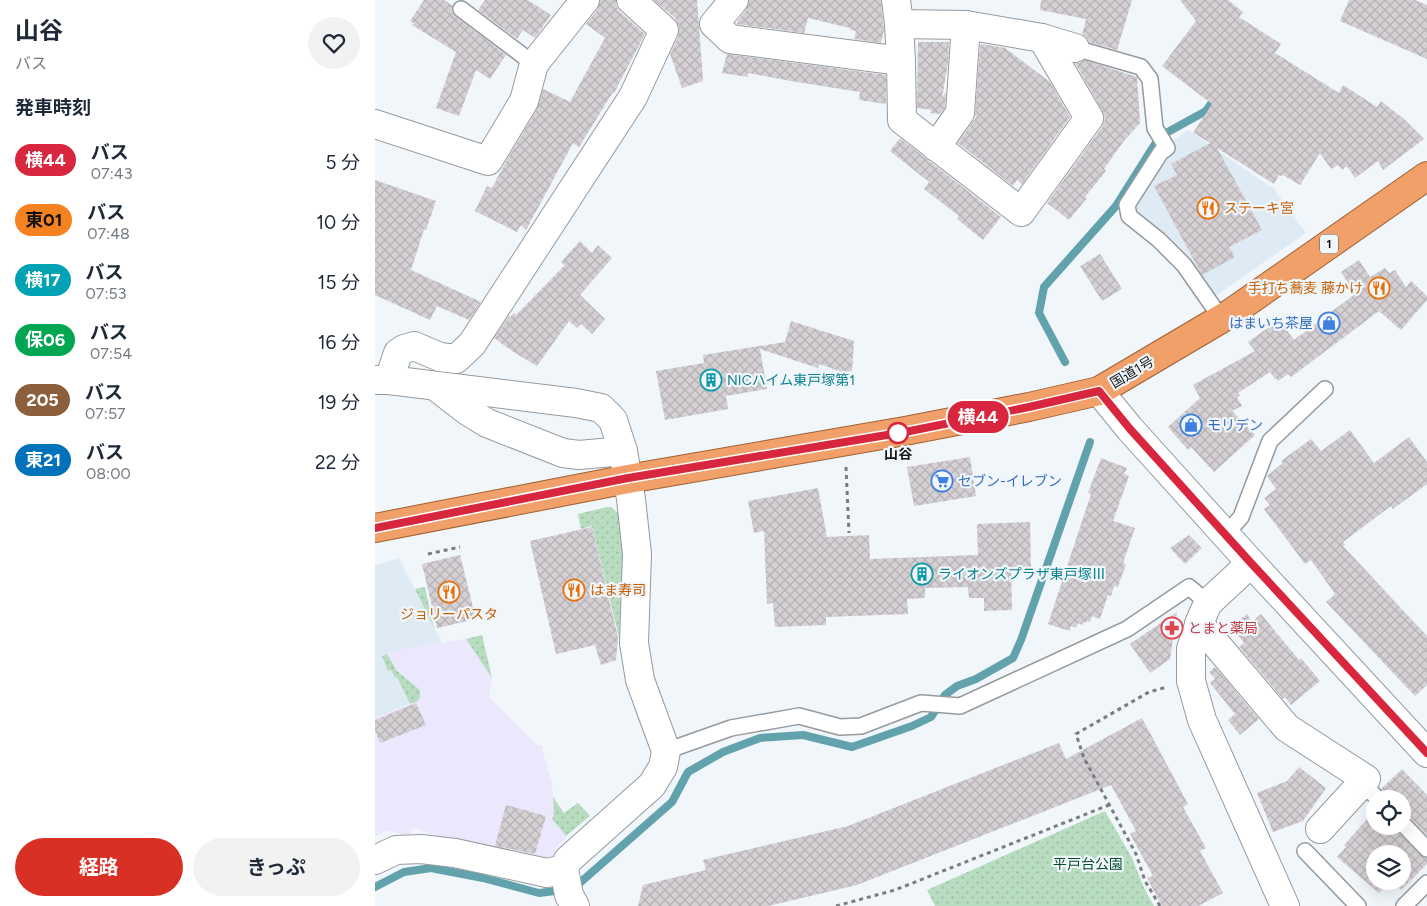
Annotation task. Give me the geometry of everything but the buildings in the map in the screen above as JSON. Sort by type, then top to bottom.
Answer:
[{"type":"highway","name":"国道1号","points":[[375,528],[628,478],[905,432],[1099,391],[1231,313],[1427,176]]},
{"type":"street","points":[[375,124],[488,162],[524,101],[534,64],[585,0]]},
{"type":"street","points":[[569,890],[568,860],[653,785],[663,768],[666,751],[640,680],[634,643],[637,554],[628,478],[623,451],[613,420],[601,408],[576,403],[382,380],[398,353],[404,349],[414,346],[440,357],[456,359],[472,344],[633,97],[664,30],[631,0]]},
{"type":"street","points":[[734,0],[714,24],[730,39],[901,61]]},
{"type":"street","points":[[1042,38],[1089,118],[1021,212],[902,120],[901,61],[897,12],[1042,38],[1075,48]]},
{"type":"street","points":[[936,147],[960,113],[966,25]]},
{"type":"street","points":[[435,386],[466,410],[487,423],[563,453],[579,456],[623,451]]},
{"type":"street","points":[[1099,391],[1130,429],[1251,563],[1427,754]]},
{"type":"street","points":[[1251,563],[1204,614],[1191,650],[1191,681],[1203,720],[1285,906]]},
{"type":"street","points":[[1204,614],[1287,728],[1366,779],[1370,790]]},
{"type":"street","points":[[1313,840],[1366,794]]},
{"type":"street","points":[[375,860],[396,850],[421,848],[455,853],[547,873],[569,890]]},
{"type":"lane","points":[[461,9],[534,64]]},
{"type":"lane","points":[[1075,48],[1141,67],[1150,79],[1155,128],[1167,148],[1161,152],[1127,205],[1129,216],[1159,240],[1184,265],[1221,318]]},
{"type":"lane","points":[[1225,534],[1241,517],[1270,440],[1325,389]]},
{"type":"lane","points":[[666,751],[731,728],[799,716],[841,727],[861,726],[921,703],[960,706],[1127,629],[1189,587],[1204,614]]},
{"type":"lane","points":[[1411,832],[1427,849]]},
{"type":"lane","points":[[1313,840],[1358,906]]},
{"type":"lane","points":[[1404,906],[1427,883]]},
{"type":"path","points":[[845,462],[849,533]]},
{"type":"path","points":[[427,554],[460,547]]},
{"type":"path","points":[[1159,906],[1145,881],[1136,854],[1084,758],[1077,734],[1149,692],[1172,686]]},
{"type":"path","points":[[836,906],[895,890],[1109,805]]},
{"type":"shaded area","points":[[1188,130],[1274,189],[1306,233],[1211,299],[1135,211],[1134,206],[1170,143]]},
{"type":"shaded area","points":[[399,558],[442,643],[408,648],[388,671],[391,669],[395,677],[397,676],[410,704],[375,718],[375,565]]},
{"type":"shaded area","points":[[466,639],[492,678],[489,697],[537,745],[542,745],[552,783],[554,815],[552,819],[567,837],[557,847],[554,857],[548,862],[496,856],[413,828],[409,836],[385,831],[375,837],[375,718],[418,701],[420,690],[397,671],[387,654],[408,648]]},
{"type":"green space","points":[[611,507],[619,514],[623,556],[619,637],[592,526],[581,529],[578,514]]},
{"type":"green space","points":[[425,587],[434,628],[415,589]]},
{"type":"green space","points":[[482,635],[492,678],[466,639]]},
{"type":"green space","points":[[387,654],[397,671],[420,690],[418,701],[410,704],[397,677],[395,678],[391,670],[388,671],[382,656]]},
{"type":"green space","points":[[553,797],[564,813],[578,803],[590,816],[566,836],[552,819],[554,815]]},
{"type":"green space","name":"平戸台公園","points":[[1105,811],[1132,858],[1144,888],[1154,906],[935,906],[927,890]]},
{"type":"waterway","points":[[1065,362],[1039,313],[1044,287],[1116,206],[1157,141],[1166,133],[1206,111],[1217,95]]},
{"type":"waterway","points":[[574,888],[672,802],[688,772],[723,752],[760,738],[803,735],[852,747],[912,726],[931,717],[945,695],[957,686],[976,679],[1013,658],[1090,442]]},
{"type":"waterway","points":[[375,887],[404,872],[431,868],[483,878],[539,893],[563,890]]},
{"type":"bus line","name":"横44","points":[[375,528],[628,478],[905,432],[1099,391],[1130,429],[1251,563],[1427,753]]},
{"type":"place","name":"ステーキ宮","points":[[1208,208]]},
{"type":"place","name":"手打ち蕎麦 藤かけ","points":[[1379,288]]},
{"type":"place","name":"はまいち茶屋","points":[[1329,323]]},
{"type":"place","name":"NICハイム東戸塚第1","points":[[711,380]]},
{"type":"place","name":"モリデン","points":[[1191,425]]},
{"type":"place","name":"山谷","points":[[898,433]]},
{"type":"place","name":"セブン-イレブン","points":[[942,481]]},
{"type":"place","name":"ライオンズプラザ東戸塚Ⅲ","points":[[922,574]]},
{"type":"place","name":"はま寿司","points":[[574,590]]},
{"type":"place","name":"ジョリーパスタ","points":[[449,592]]},
{"type":"place","name":"とまと薬局","points":[[1172,628]]}]
